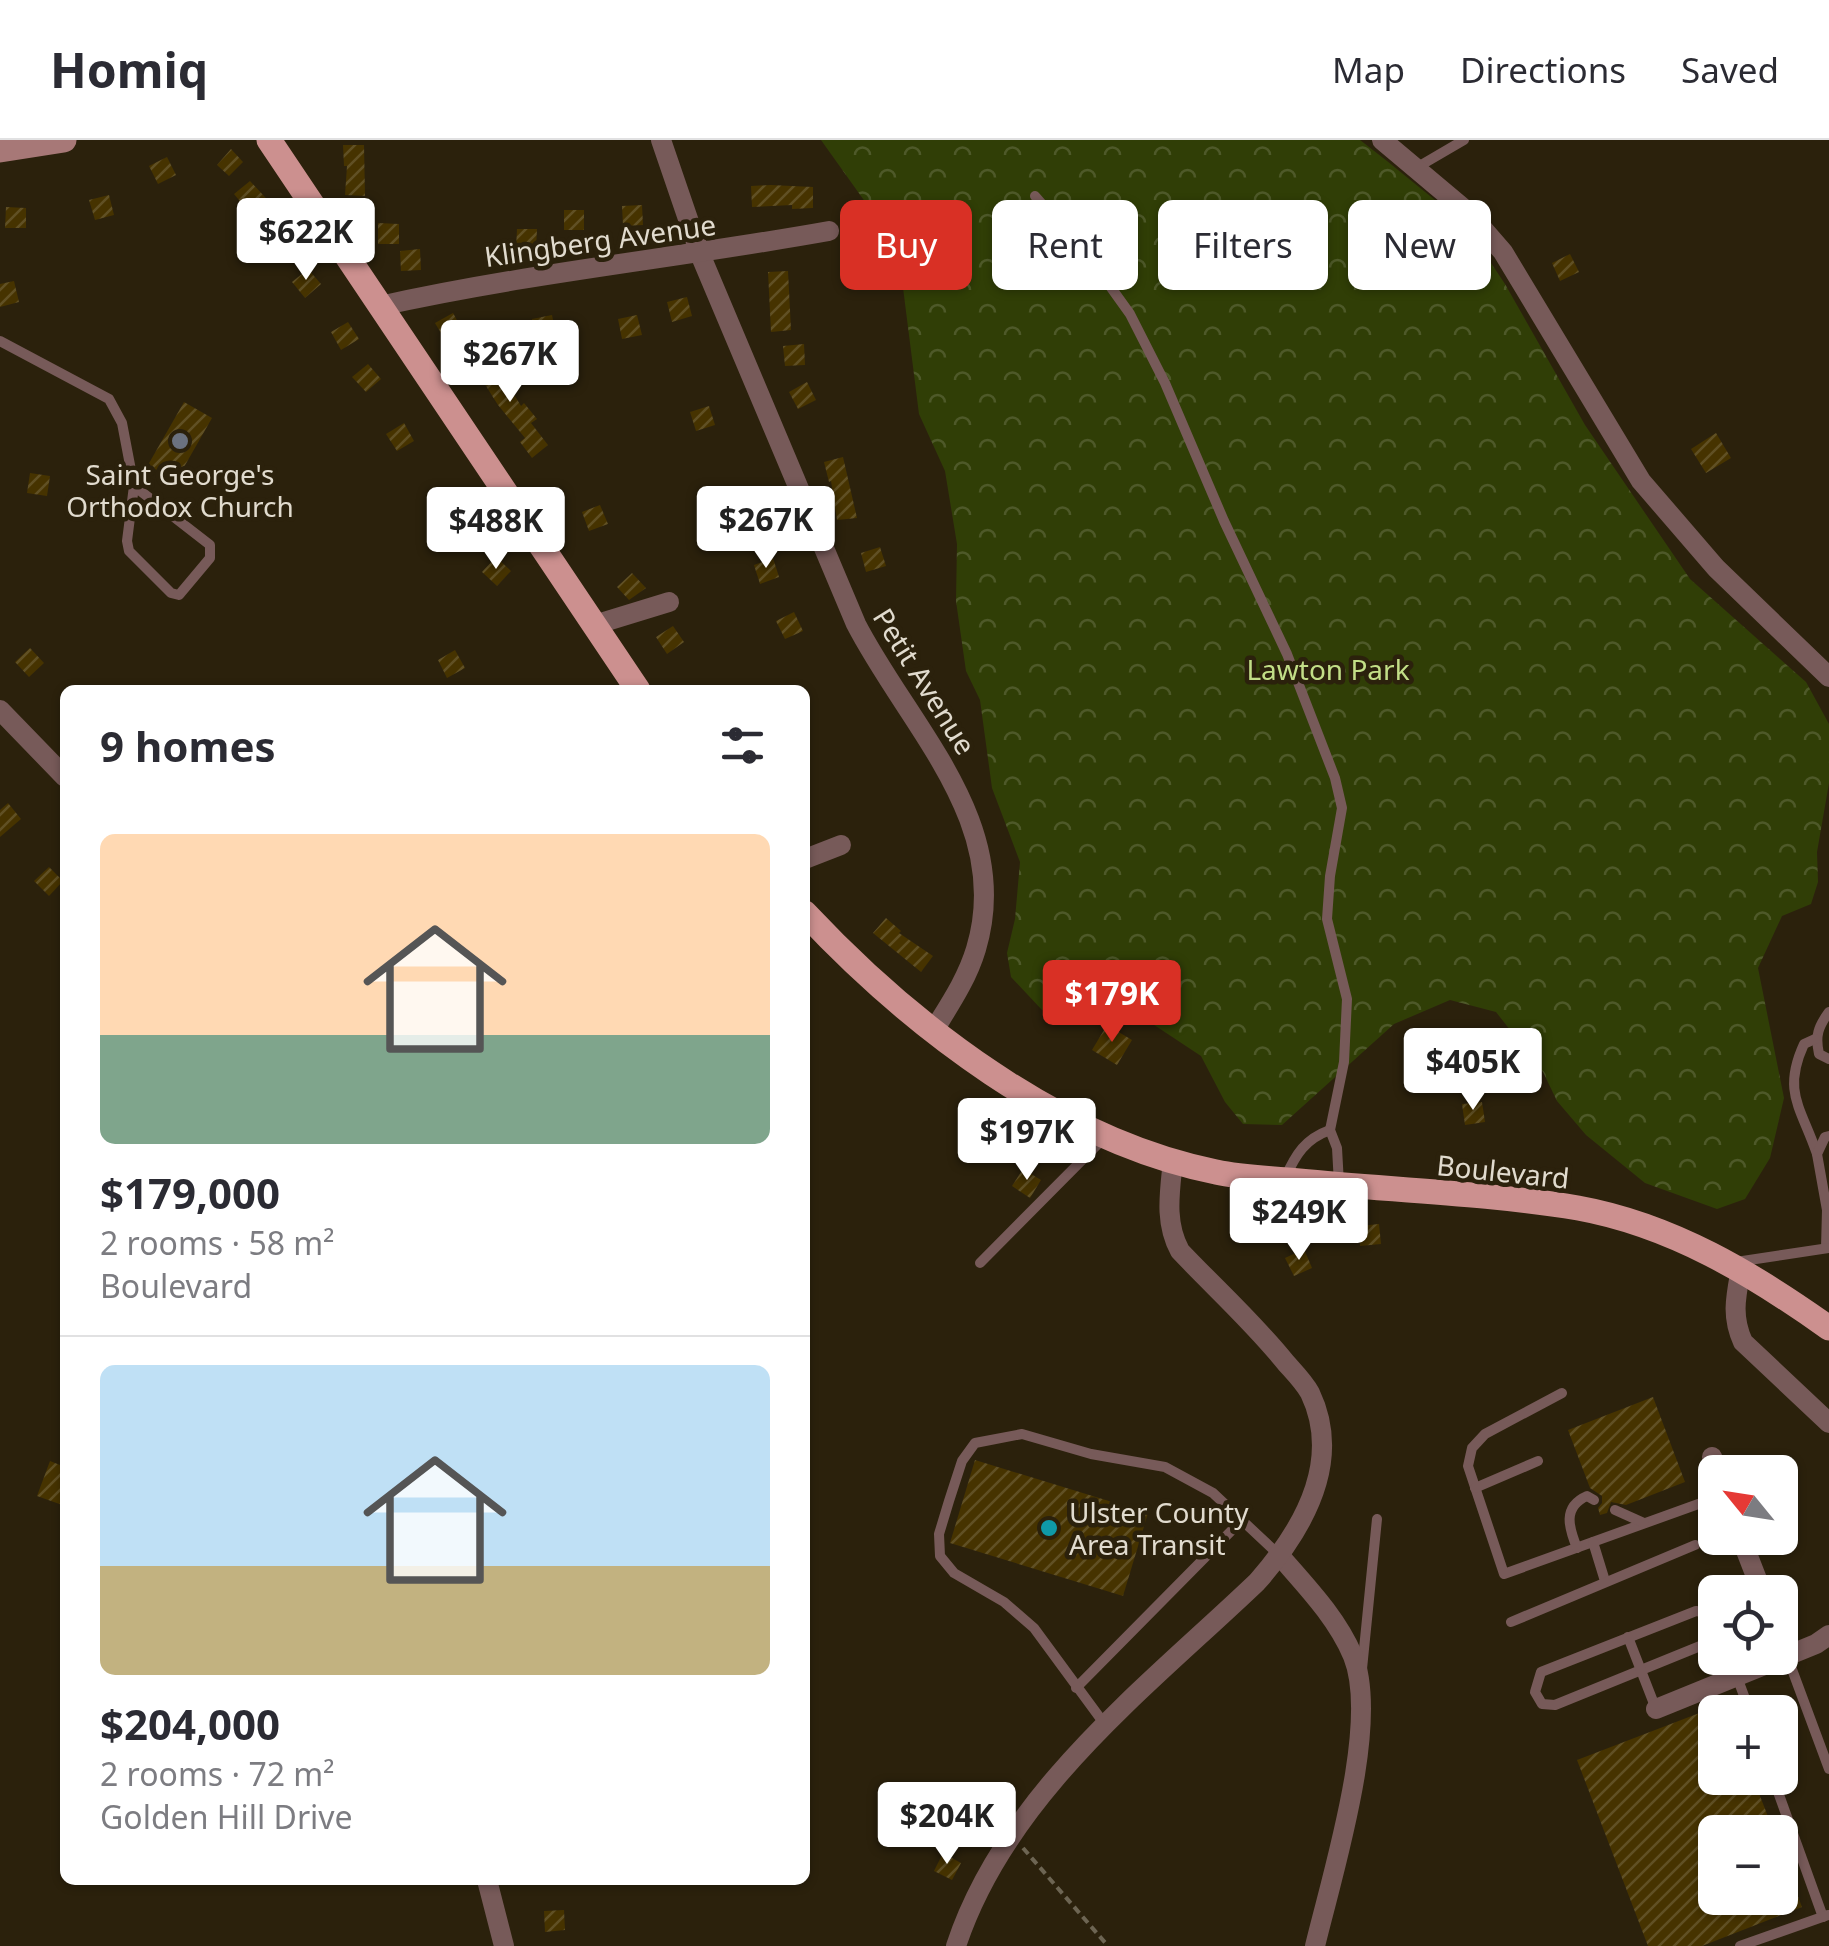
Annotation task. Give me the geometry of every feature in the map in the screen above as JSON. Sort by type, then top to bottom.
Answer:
[{"type":"main road","points":[[0,150],[64,140]]},
{"type":"main road","points":[[269,140],[635,685]]},
{"type":"main road","name":"Boulevard","points":[[810,917],[934,1030],[1011,1085],[1058,1113],[1107,1135],[1216,1172],[1580,1209],[1670,1235],[1736,1266],[1829,1328]]},
{"type":"street","name":"Petit Avenue","points":[[661,140],[700,254],[856,624],[876,662],[948,771],[963,798],[978,842],[986,901],[976,949],[963,983],[934,1030]]},
{"type":"street","points":[[1382,140],[1470,214],[1503,252],[1641,481],[1716,568],[1829,677]]},
{"type":"street","name":"Klingberg Avenue","points":[[380,306],[541,275],[700,254],[829,231]]},
{"type":"street","points":[[594,625],[669,602]]},
{"type":"street","points":[[0,710],[60,772]]},
{"type":"street","points":[[810,857],[841,844]]},
{"type":"street","points":[[956,1946],[992,1868],[1056,1778],[1280,1556],[1304,1520],[1314,1494],[1319,1472],[1320,1424],[1309,1391],[1275,1348],[1180,1251],[1168,1216],[1173,1160]]},
{"type":"street","points":[[1736,1266],[1734,1306],[1743,1342],[1829,1423]]},
{"type":"street","points":[[1280,1556],[1326,1610],[1353,1657],[1360,1685],[1360,1724],[1352,1781],[1316,1946]]},
{"type":"street","points":[[1798,1643],[1829,1635]]},
{"type":"street","points":[[1656,1709],[1737,1676]]},
{"type":"street","points":[[489,1885],[504,1946]]},
{"type":"lane","points":[[1416,168],[1464,140]]},
{"type":"lane","points":[[1035,196],[1092,261],[1139,331],[1287,654],[1335,778],[1342,808],[1327,919],[1347,999],[1344,1062],[1330,1130],[1337,1148],[1339,1185]]},
{"type":"lane","points":[[0,341],[109,398],[122,423],[134,486],[126,541],[129,551],[171,593],[178,595],[210,558],[210,545],[134,486]]},
{"type":"lane","points":[[1829,1012],[1815,1039],[1819,1054],[1829,1059]]},
{"type":"lane","points":[[1736,1266],[1828,1248],[1827,1210],[1817,1154],[1792,1090],[1792,1077],[1804,1044],[1815,1039]]},
{"type":"lane","points":[[1284,1179],[1296,1153],[1314,1136],[1330,1130]]},
{"type":"lane","points":[[980,1263],[1107,1135]]},
{"type":"lane","points":[[1817,1154],[1824,1137],[1829,1136]]},
{"type":"lane","points":[[1562,1393],[1484,1434],[1472,1448],[1468,1466],[1504,1574],[1698,1504]]},
{"type":"lane","points":[[1106,1726],[1034,1628],[1004,1602],[954,1573],[940,1556],[939,1534],[948,1501],[962,1460],[975,1443],[1022,1434],[1091,1454],[1165,1468],[1214,1493],[1280,1556]]},
{"type":"lane","points":[[1476,1488],[1538,1461]]},
{"type":"lane","points":[[1577,1548],[1569,1533],[1569,1516],[1580,1498],[1594,1500]]},
{"type":"lane","points":[[1615,1510],[1645,1523]]},
{"type":"lane","points":[[1360,1685],[1377,1519]]},
{"type":"lane","points":[[1076,1688],[1242,1521]]},
{"type":"lane","points":[[1593,1542],[1605,1581]]},
{"type":"lane","points":[[1511,1622],[1694,1545]]},
{"type":"lane","points":[[1698,1611],[1541,1672],[1536,1692],[1542,1704],[1555,1706],[1698,1647]]},
{"type":"lane","points":[[1628,1638],[1656,1709]]},
{"type":"lane","points":[[1794,1675],[1828,1763]]},
{"type":"lane","points":[[1737,1676],[1744,1695]]},
{"type":"lane","points":[[1740,1946],[1826,1916],[1780,1795]]},
{"type":"path","points":[[1020,1844],[1108,1946]]},
{"type":"green space","name":"Lawton Park","points":[[821,140],[1360,140],[1435,200],[1348,200],[1348,290],[1491,290],[1491,263],[1585,425],[1690,579],[1806,682],[1829,724],[1829,783],[1817,852],[1818,882],[1811,904],[1782,916],[1758,968],[1784,1098],[1770,1158],[1745,1199],[1717,1209],[1645,1183],[1586,1135],[1557,1101],[1543,1072],[1496,1012],[1450,1000],[1394,1024],[1282,1125],[1243,1124],[1225,1102],[1201,1056],[1130,1009],[1070,1004],[1042,1010],[1011,977],[1007,953],[1015,919],[1020,862],[992,788],[980,700],[966,671],[956,601],[957,544],[945,471],[919,414],[903,290],[972,290],[972,200],[864,200]]},
{"type":"building","points":[[343,145],[364,145],[365,196],[345,195],[347,166]]},
{"type":"building","points":[[231,149],[243,162],[229,176],[217,165]]},
{"type":"building","points":[[167,157],[176,175],[158,184],[149,166]]},
{"type":"building","points":[[250,181],[290,224],[274,236],[234,194]]},
{"type":"building","points":[[751,186],[813,187],[813,208],[752,207]]},
{"type":"building","points":[[109,195],[114,215],[95,220],[89,200]]},
{"type":"building","points":[[642,205],[643,225],[623,226],[622,206]]},
{"type":"building","points":[[6,207],[26,208],[26,228],[5,228]]},
{"type":"building","points":[[564,210],[584,210],[584,230],[564,230]]},
{"type":"building","points":[[378,223],[399,224],[399,244],[378,244]]},
{"type":"building","points":[[517,229],[537,229],[536,250],[516,249]]},
{"type":"building","points":[[420,249],[421,270],[401,271],[400,251]]},
{"type":"building","points":[[1570,254],[1579,272],[1560,281],[1552,263]]},
{"type":"building","points":[[308,269],[321,284],[305,298],[292,282]]},
{"type":"building","points":[[788,271],[791,330],[771,332],[768,272]]},
{"type":"building","points":[[14,281],[19,302],[0,307],[0,284]]},
{"type":"building","points":[[687,297],[692,316],[672,322],[667,302]]},
{"type":"building","points":[[453,313],[463,331],[445,340],[435,323]]},
{"type":"building","points":[[552,315],[556,335],[536,339],[532,319]]},
{"type":"building","points":[[637,315],[642,335],[622,339],[618,319]]},
{"type":"building","points":[[348,322],[359,339],[341,350],[331,332]]},
{"type":"building","points":[[804,344],[805,365],[785,366],[783,346]]},
{"type":"building","points":[[490,354],[521,406],[524,403],[537,419],[531,423],[548,445],[532,458],[520,442],[525,438],[472,364]]},
{"type":"building","points":[[368,364],[381,379],[366,392],[352,377]]},
{"type":"building","points":[[807,382],[816,400],[798,409],[789,392]]},
{"type":"building","name":"Saint George's Orthodox Church","points":[[184,402],[212,418],[176,481],[148,465]]},
{"type":"building","points":[[709,406],[715,425],[696,431],[690,412]]},
{"type":"building","points":[[404,423],[414,441],[397,451],[386,434]]},
{"type":"building","points":[[1716,433],[1731,458],[1706,473],[1691,449]]},
{"type":"building","points":[[843,457],[857,518],[837,520],[824,462]]},
{"type":"building","points":[[30,473],[50,476],[47,496],[27,493]]},
{"type":"building","points":[[600,505],[608,524],[589,531],[582,512]]},
{"type":"building","points":[[470,515],[480,533],[462,542],[452,525]]},
{"type":"building","points":[[880,547],[886,566],[866,572],[861,553]]},
{"type":"building","points":[[496,557],[511,571],[497,586],[482,572]]},
{"type":"building","points":[[773,558],[779,577],[760,584],[754,565]]},
{"type":"building","points":[[632,573],[646,588],[629,600],[617,587]]},
{"type":"building","points":[[794,612],[803,631],[785,639],[776,621]]},
{"type":"building","points":[[673,626],[684,642],[667,654],[656,637]]},
{"type":"building","points":[[30,648],[44,663],[29,677],[15,662]]},
{"type":"building","points":[[455,650],[465,668],[447,678],[438,660]]},
{"type":"building","points":[[8,803],[21,819],[0,837],[0,810]]},
{"type":"building","points":[[49,867],[60,878],[60,884],[49,896],[34,881]]},
{"type":"building","points":[[886,918],[899,933],[933,956],[921,972],[873,933]]},
{"type":"building","points":[[1107,1025],[1132,1040],[1117,1065],[1092,1050]]},
{"type":"building","points":[[1482,1102],[1485,1122],[1465,1125],[1462,1104]]},
{"type":"building","points":[[1023,1169],[1041,1180],[1030,1198],[1012,1186]]},
{"type":"building","points":[[1379,1224],[1381,1244],[1360,1246],[1359,1226]]},
{"type":"building","points":[[1304,1249],[1312,1268],[1294,1276],[1285,1258]]},
{"type":"building","points":[[1653,1397],[1685,1482],[1626,1505],[1611,1502],[1607,1513],[1600,1515],[1602,1496],[1590,1488],[1568,1430]]},
{"type":"building","name":"Ulster County Area Transit","points":[[975,1460],[1148,1513],[1123,1596],[950,1543]]},
{"type":"building","points":[[50,1461],[60,1465],[60,1504],[37,1496]]},
{"type":"building","points":[[1698,1714],[1698,1795],[1760,1795],[1767,1815],[1698,1815],[1698,1915],[1781,1915],[1702,1946],[1648,1946],[1577,1760]]},
{"type":"building","points":[[943,1853],[961,1863],[952,1880],[934,1871]]},
{"type":"building","points":[[564,1910],[565,1930],[545,1932],[544,1911]]},
{"type":"place","name":"Saint George's Orthodox Church","points":[[180,441]]},
{"type":"place","name":"Ulster County Area Transit","points":[[1049,1528]]}]
